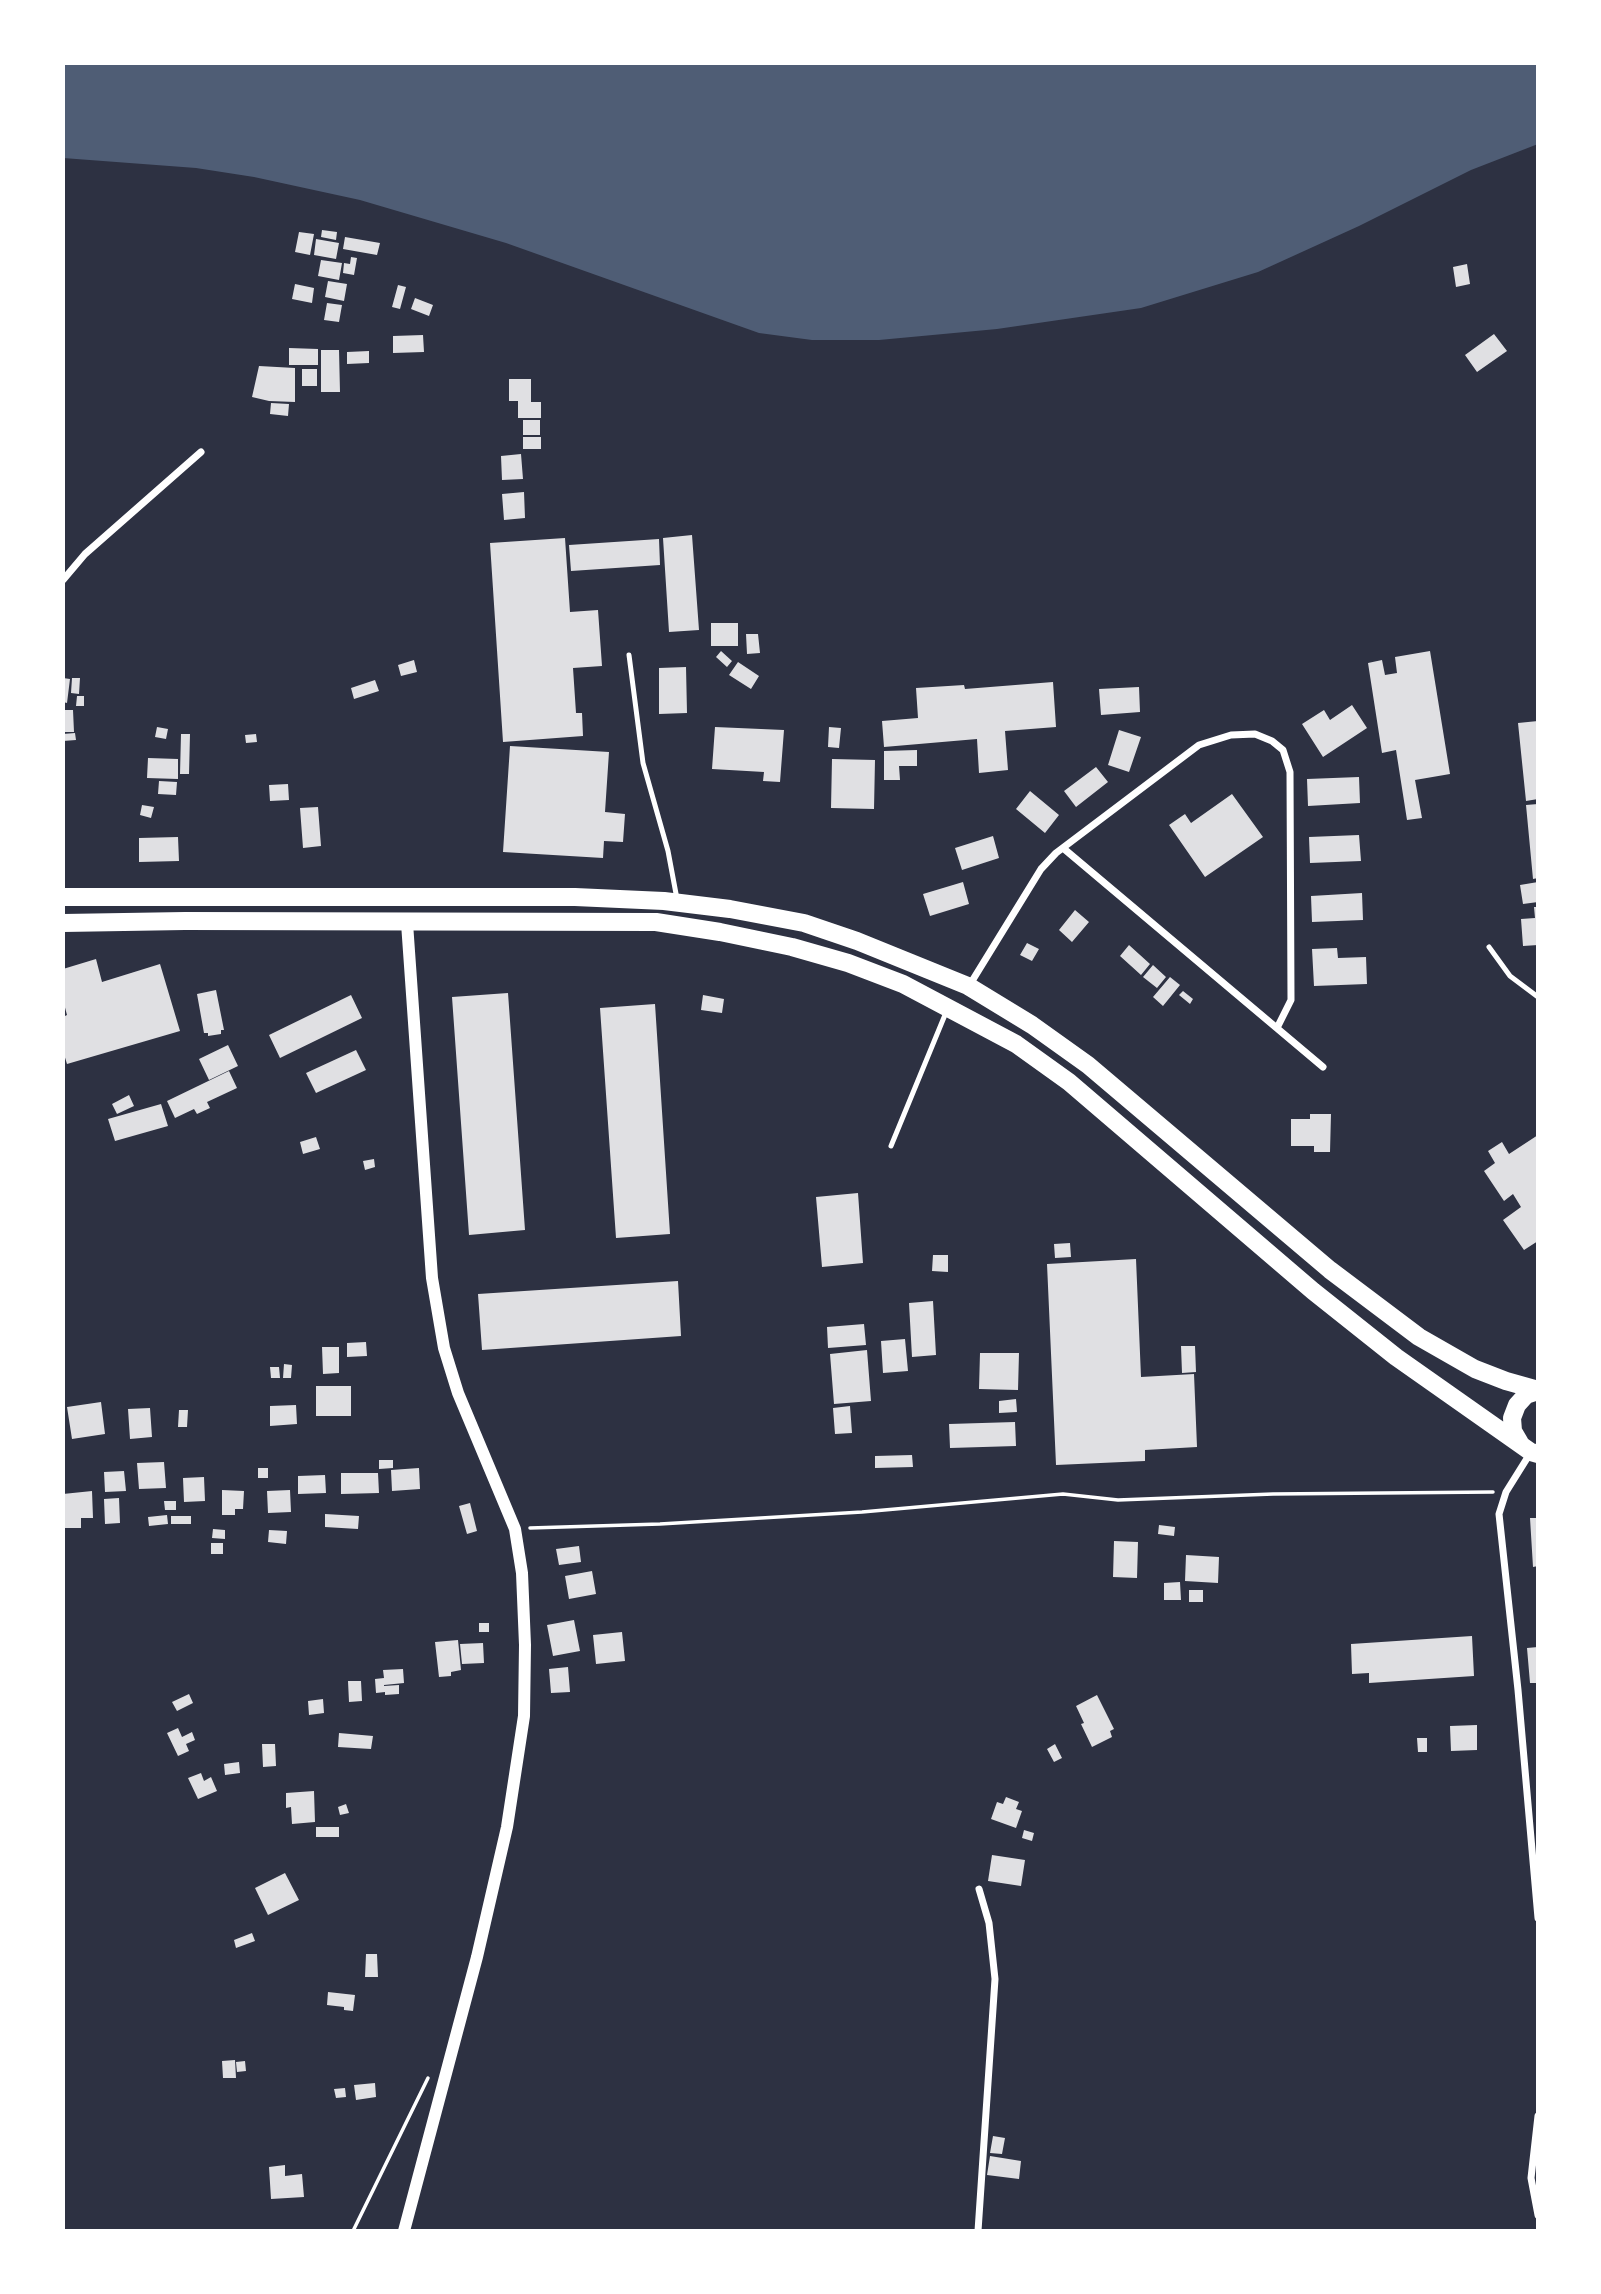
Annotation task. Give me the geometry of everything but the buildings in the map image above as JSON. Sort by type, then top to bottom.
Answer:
[{"type":"main road","points":[[63,897],[575,897],[677,902],[804,923],[858,941],[968,986],[1032,1025],[1088,1065],[1329,1270],[1419,1337],[1475,1369],[1538,1390]]},
{"type":"main road","points":[[63,923],[656,922],[792,947],[848,963],[903,984],[1016,1044],[1069,1082],[1323,1300],[1396,1357],[1530,1450]]},
{"type":"main road","points":[[1530,1450],[1513,1431],[1512,1418],[1517,1405],[1527,1395],[1538,1390]]},
{"type":"street","points":[[63,580],[85,554],[201,452]]},
{"type":"street","points":[[968,986],[1041,869],[1063,848],[1199,745],[1231,735],[1255,734],[1272,741],[1283,750],[1290,772],[1291,1000],[1277,1028]]},
{"type":"street","points":[[1063,848],[1323,1067]]},
{"type":"street","points":[[404,2231],[477,1957],[507,1827],[524,1716],[525,1645],[522,1573],[515,1529],[458,1393],[444,1348],[432,1278],[407,923]]},
{"type":"street","points":[[1530,1450],[1506,1492],[1499,1514],[1538,1918]]},
{"type":"street","points":[[978,2231],[995,1979],[989,1923],[979,1889]]},
{"type":"street","points":[[1538,2116],[1531,2178],[1538,2215]]},
{"type":"lane","points":[[629,655],[643,763],[668,851],[677,902]]},
{"type":"lane","points":[[1489,947],[1510,976],[1538,997]]},
{"type":"lane","points":[[891,1146],[948,1007]]},
{"type":"path","points":[[515,1529],[660,1524],[862,1512],[1063,1494],[1118,1500],[1272,1494],[1506,1492]]},
{"type":"path","points":[[353,2231],[426,2078],[434,2074],[446,2075]]},
{"type":"water","points":[[63,63],[1538,63],[1538,144],[1471,170],[1359,226],[1258,272],[1141,308],[997,329],[879,340],[812,340],[759,333],[506,243],[360,200],[254,177],[196,168],[63,158]]}]
